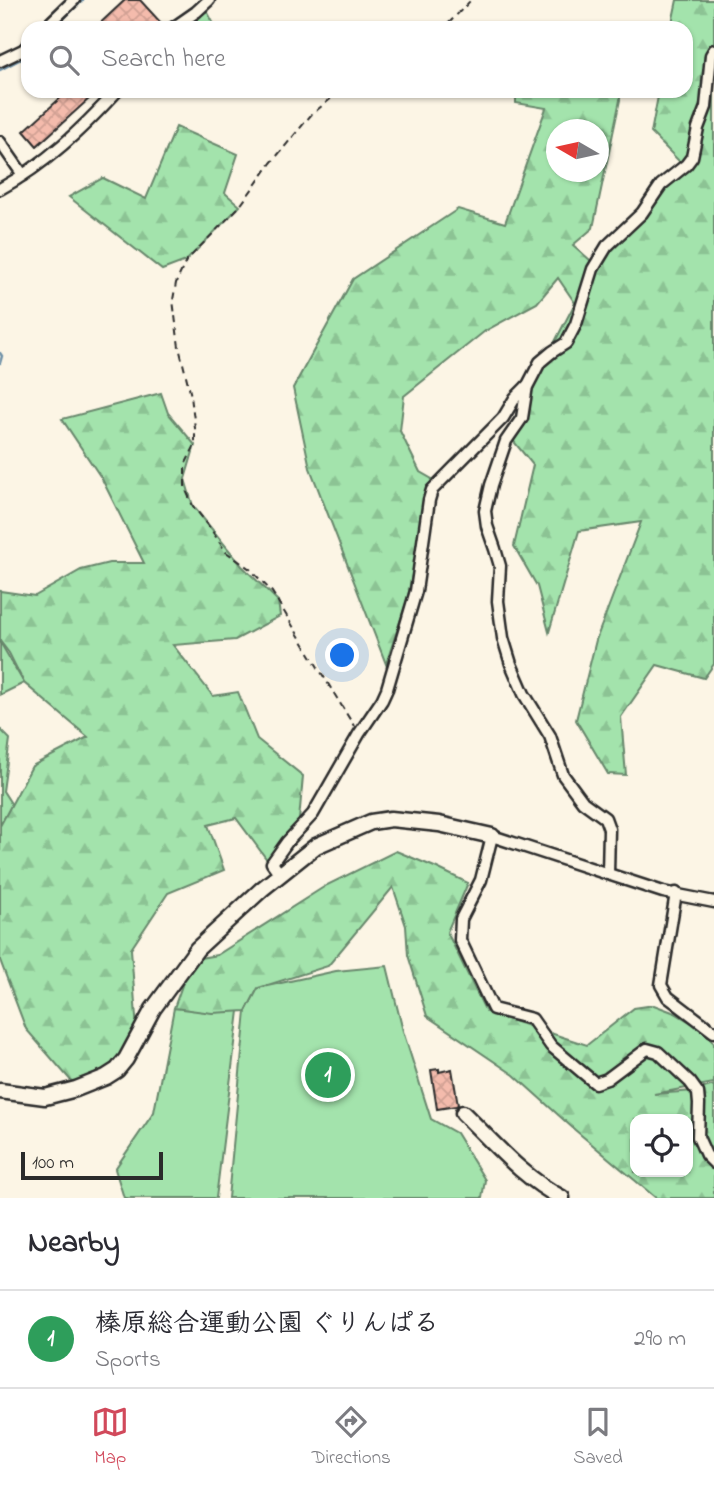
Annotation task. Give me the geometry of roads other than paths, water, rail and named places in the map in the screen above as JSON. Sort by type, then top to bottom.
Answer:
[{"type":"street","points":[[53,21],[74,0]]},
{"type":"street","points":[[183,21],[209,0]]},
{"type":"street","points":[[280,874],[272,863],[313,814],[382,700],[416,590],[432,490],[503,418],[540,362],[566,343],[576,324],[593,269],[607,246],[642,213],[661,185],[692,157],[706,107],[714,50]]},
{"type":"street","points":[[0,61],[21,51]]},
{"type":"street","points":[[0,189],[46,160],[88,123],[111,98]]},
{"type":"street","points":[[0,142],[23,175]]},
{"type":"street","points":[[527,385],[522,418],[506,441],[485,511],[500,566],[498,601],[503,638],[524,694],[550,736],[563,775],[583,802],[605,818],[609,829],[608,874]]},
{"type":"street","points":[[0,1091],[45,1097],[76,1089],[117,1070],[126,1059],[153,1009],[197,949],[280,874],[316,846],[371,822],[391,819],[439,824],[492,835],[663,892],[714,902]]},
{"type":"street","points":[[492,835],[481,880],[461,919],[460,940],[493,1009],[532,1019],[551,1046],[595,1083],[607,1079],[647,1049],[658,1052],[698,1093],[698,1137],[706,1155],[714,1163]]},
{"type":"street","points":[[676,893],[661,985],[668,997],[714,1032]]},
{"type":"street","points":[[463,1113],[526,1174],[562,1198]]},
{"type":"waterway","points":[[61,21],[83,0]]},
{"type":"waterway","points":[[0,70],[21,59]]},
{"type":"waterway","points":[[0,353],[0,363]]},
{"type":"place","name":"榛原総合運動公園 ぐりんぱる","points":[[328,1075]]}]
